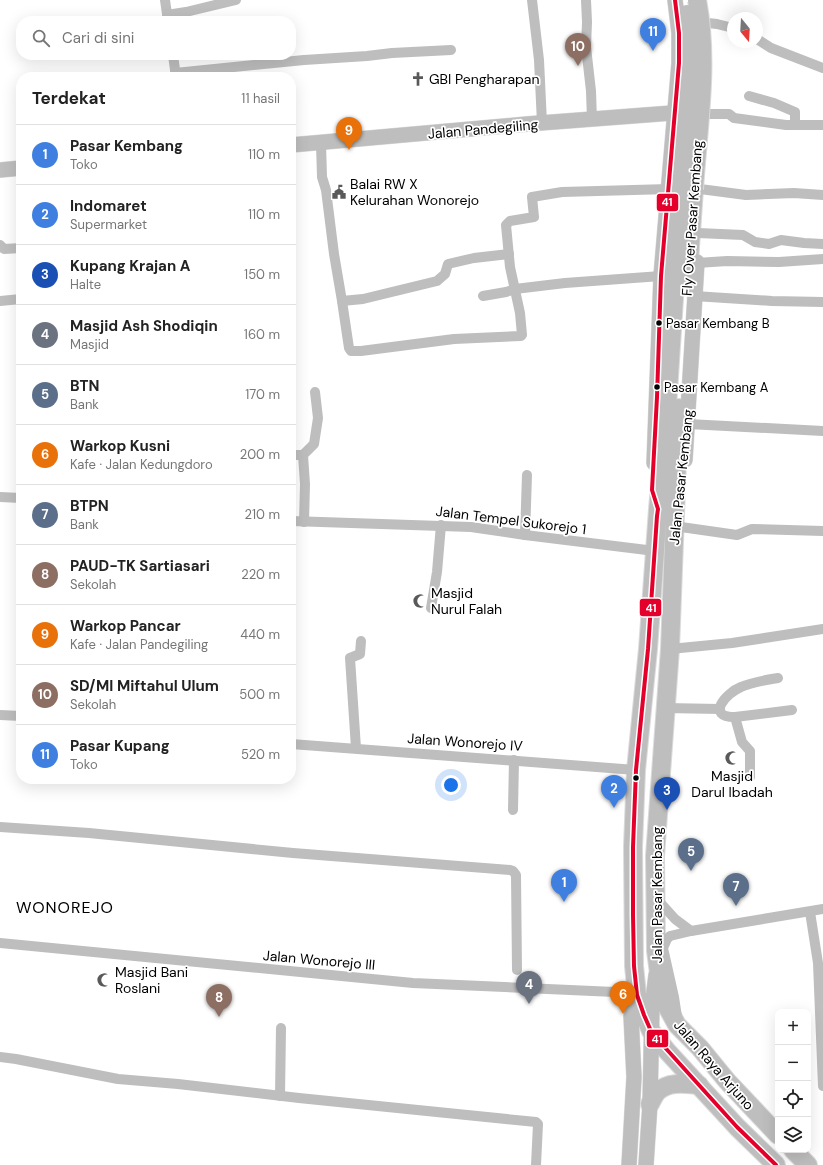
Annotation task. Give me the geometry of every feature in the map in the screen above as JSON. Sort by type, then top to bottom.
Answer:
[{"type":"highway","name":"Fly Over Pasar Kembang","points":[[669,514],[689,49],[689,23],[685,0]]},
{"type":"highway","name":"Fly Over Pasar Kembang","points":[[673,408],[702,91],[700,16],[703,1]]},
{"type":"highway","name":"Jalan Pasar Kembang","points":[[637,993],[634,966],[633,915],[633,847],[636,770],[648,649],[655,551],[669,514]]},
{"type":"highway","name":"Jalan Pasar Kembang","points":[[657,966],[655,856],[670,649],[669,514]]},
{"type":"highway","name":"Jalan Raya Arjuno","points":[[657,966],[665,1003],[677,1025],[700,1048],[727,1081],[775,1131]]},
{"type":"highway","name":"Jalan Raya Arjuno","points":[[637,993],[651,1031],[667,1051],[737,1127],[776,1165]]},
{"type":"highway","points":[[650,1104],[658,1091],[668,1085],[679,1083],[699,1085]]},
{"type":"highway","points":[[797,1153],[808,1165]]},
{"type":"main road","name":"Jalan Pasar Kembang","points":[[675,0],[679,33],[679,63],[662,276],[652,490],[669,514],[680,502],[682,496],[688,424],[700,189],[704,160],[710,64],[708,23],[703,1]]},
{"type":"main road","name":"Jalan Pasar Kembang","points":[[675,113],[692,111],[699,107],[709,90]]},
{"type":"main road","name":"Jalan Pandegiling","points":[[296,145],[675,113]]},
{"type":"main road","points":[[671,158],[676,155],[687,153],[693,154],[704,160]]},
{"type":"main road","points":[[0,170],[16,168]]},
{"type":"main road","name":"Jalan Pasar Kembang","points":[[646,1165],[650,1104],[652,1007],[657,966]]},
{"type":"main road","points":[[629,1165],[634,1077],[631,1016],[637,993]]},
{"type":"street","points":[[165,0],[167,16]]},
{"type":"street","points":[[173,16],[236,0]]},
{"type":"street","points":[[532,0],[539,60],[542,123]]},
{"type":"street","points":[[586,0],[586,47],[591,91],[592,120]]},
{"type":"street","points":[[708,23],[727,27]]},
{"type":"street","points":[[763,43],[771,48],[823,68]]},
{"type":"street","points":[[202,72],[304,60],[452,50]]},
{"type":"street","points":[[174,60],[176,72]]},
{"type":"street","points":[[749,96],[774,103],[795,112],[795,125]]},
{"type":"street","points":[[707,114],[729,114],[734,118],[795,125],[823,125]]},
{"type":"street","points":[[321,143],[322,177],[326,190],[348,348],[351,351],[454,339],[521,336],[520,313],[509,254],[506,225],[510,221],[534,217],[532,197],[562,192],[669,189]]},
{"type":"street","points":[[700,189],[746,195],[794,193],[823,195]]},
{"type":"street","points":[[698,233],[743,235],[755,242],[768,244],[780,240],[804,244],[823,244]]},
{"type":"street","points":[[0,244],[4,249],[16,248]]},
{"type":"street","points":[[342,302],[363,299],[436,281],[445,274],[448,264],[474,258],[509,254]]},
{"type":"street","points":[[697,263],[727,261],[779,262],[823,259]]},
{"type":"street","points":[[483,296],[515,289],[590,280],[662,276]]},
{"type":"street","points":[[694,296],[772,301],[823,302]]},
{"type":"street","points":[[0,301],[16,299]]},
{"type":"street","points":[[296,455],[302,455],[314,444],[318,418],[315,392]]},
{"type":"street","points":[[688,424],[823,431]]},
{"type":"street","points":[[302,455],[305,484],[304,522]]},
{"type":"street","points":[[525,536],[527,475]]},
{"type":"street","points":[[0,497],[16,498]]},
{"type":"street","points":[[669,514],[737,535],[752,529],[823,531]]},
{"type":"street","name":"Jalan Tempel Sukorejo 1","points":[[296,521],[471,527],[525,536],[655,551]]},
{"type":"street","points":[[431,608],[437,572],[440,525]]},
{"type":"street","points":[[670,649],[732,644],[823,629]]},
{"type":"street","points":[[356,748],[350,658],[360,654],[361,641]]},
{"type":"street","points":[[778,678],[738,688],[722,701],[720,705],[721,712],[727,717],[735,717],[792,710]]},
{"type":"street","points":[[665,708],[720,709]]},
{"type":"street","points":[[0,715],[16,716]]},
{"type":"street","points":[[735,717],[742,742],[750,751],[750,777]]},
{"type":"street","name":"Jalan Wonorejo IV","points":[[296,744],[636,770]]},
{"type":"street","points":[[513,810],[514,760]]},
{"type":"street","points":[[0,827],[89,832],[293,853],[513,871],[516,876],[517,970]]},
{"type":"street","points":[[655,897],[675,919],[691,931]]},
{"type":"street","points":[[677,1025],[676,1009],[664,948],[667,939],[670,936],[691,931],[823,909]]},
{"type":"street","points":[[810,912],[818,963],[822,1029],[823,1086]]},
{"type":"street","name":"Jalan Wonorejo III","points":[[0,943],[406,982],[637,993]]},
{"type":"street","points":[[280,1096],[281,1028]]},
{"type":"street","points":[[0,1057],[118,1079],[536,1122],[538,1124],[536,1165]]},
{"type":"transit line","name":"41","points":[[675,0],[679,33],[679,63],[661,276],[652,490],[658,509],[648,649],[636,770],[633,847],[634,966],[637,995],[651,1031],[737,1127],[776,1165]]},
{"type":"place","name":"Pasar Kupang","points":[[653,51]]},
{"type":"place","name":"SD/MI Miftahul Ulum","points":[[578,66]]},
{"type":"place","name":"GBI Pengharapan","points":[[418,79]]},
{"type":"place","name":"Warkop Pancar","points":[[349,150]]},
{"type":"place","name":"Balai RW X Kelurahan Wonorejo","points":[[339,192]]},
{"type":"place","name":"Pasar Kembang B","points":[[659,323]]},
{"type":"place","name":"Pasar Kembang A","points":[[657,387]]},
{"type":"place","name":"Masjid Nurul Falah","points":[[420,601]]},
{"type":"place","name":"Masjid Darul Ibadah","points":[[732,758]]},
{"type":"place","name":"Indomaret","points":[[614,808]]},
{"type":"place","name":"Kupang Krajan A","points":[[667,810]]},
{"type":"place","name":"BTN","points":[[691,871]]},
{"type":"place","name":"Pasar Kembang","points":[[564,902]]},
{"type":"place","name":"BTPN","points":[[736,906]]},
{"type":"place","name":"Masjid Bani Roslani","points":[[104,980]]},
{"type":"place","name":"Masjid Ash Shodiqin","points":[[529,1004]]},
{"type":"place","name":"Warkop Kusni","points":[[623,1014]]},
{"type":"place","name":"PAUD-TK Sartiasari","points":[[219,1017]]},
{"type":"district","name":"WONOREJO","points":[[65,907]]}]
